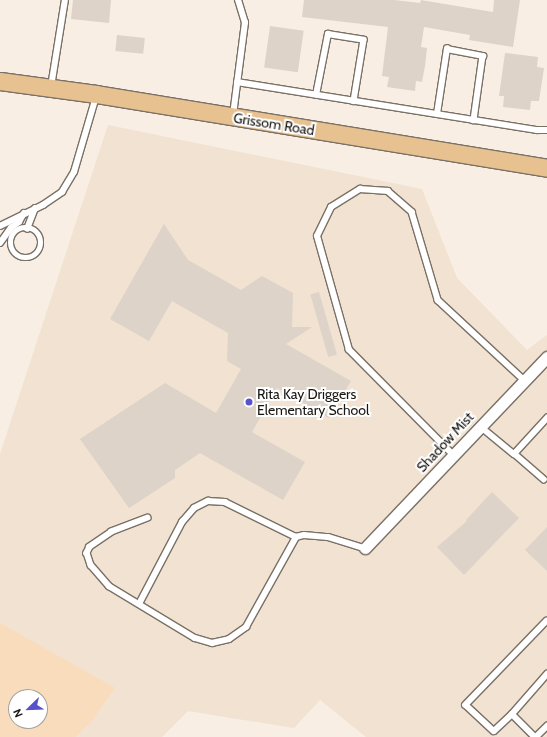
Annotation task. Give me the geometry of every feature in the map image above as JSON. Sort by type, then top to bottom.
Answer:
[{"type":"main road","name":"Grissom Road","points":[[0,81],[96,94],[547,168]]},
{"type":"street","name":"Shadow Mist","points":[[365,548],[547,357]]},
{"type":"lane","points":[[51,87],[65,0]]},
{"type":"lane","points":[[233,117],[244,23],[238,0]]},
{"type":"lane","points":[[316,95],[328,34],[364,40],[354,101]]},
{"type":"lane","points":[[437,114],[447,49],[483,56],[474,120]]},
{"type":"lane","points":[[237,82],[537,130],[547,130]]},
{"type":"lane","points":[[0,226],[62,192],[74,172],[96,94]]},
{"type":"lane","points":[[453,455],[349,350],[317,236],[331,207],[360,189],[388,191],[412,212],[438,300],[524,380]]},
{"type":"lane","points":[[27,229],[37,234],[40,245],[35,255],[24,258],[13,250],[11,242],[15,234],[27,229],[35,208]]},
{"type":"lane","points":[[0,243],[11,228],[19,222],[24,213]]},
{"type":"lane","points":[[514,454],[547,418]]},
{"type":"lane","points":[[480,426],[546,480]]},
{"type":"lane","points":[[139,604],[182,522],[194,508],[208,501],[225,502],[296,538]]},
{"type":"lane","points":[[148,518],[112,532],[90,547],[87,552],[91,565],[108,586],[195,638],[212,643],[229,639],[246,627],[296,538],[304,535],[328,538],[365,548]]},
{"type":"lane","points":[[547,621],[466,705],[494,731],[512,714],[547,674]]},
{"type":"lane","points":[[512,714],[536,737],[547,726]]},
{"type":"shaded area","name":"Rita Kay Driggers Elementary School","points":[[108,125],[422,189],[457,278],[527,350],[547,335],[547,737],[366,737],[320,700],[294,728],[188,711],[162,737],[0,737],[0,454]]},
{"type":"shaded area","points":[[0,623],[115,688],[90,723],[75,737],[0,737]]},
{"type":"building","points":[[73,0],[111,0],[109,23],[71,19]]},
{"type":"building","points":[[304,0],[394,0],[420,3],[421,0],[493,12],[494,0],[520,0],[513,47],[469,40],[470,35],[424,27],[421,47],[427,48],[425,66],[422,82],[416,81],[415,91],[387,87],[389,77],[382,76],[388,27],[302,17]]},
{"type":"building","points":[[270,26],[304,31],[298,72],[264,68]]},
{"type":"building","points":[[117,35],[145,38],[143,54],[115,51]]},
{"type":"building","points":[[505,53],[538,57],[537,67],[544,68],[539,101],[531,101],[530,110],[503,107],[504,96],[499,96]]},
{"type":"building","points":[[164,224],[188,260],[241,290],[262,276],[293,293],[292,327],[312,327],[286,344],[351,381],[329,418],[277,388],[252,432],[305,462],[283,500],[200,453],[175,470],[175,478],[129,508],[80,439],[165,383],[216,413],[241,369],[227,361],[228,333],[172,301],[149,341],[110,319]]},
{"type":"building","points":[[319,292],[337,354],[328,357],[310,294]]},
{"type":"building","points":[[492,492],[519,518],[464,575],[437,547],[467,521],[466,520]]},
{"type":"building","points":[[547,527],[547,571],[525,550]]},
{"type":"place","name":"Rita Kay Driggers Elementary School","points":[[249,402]]}]
